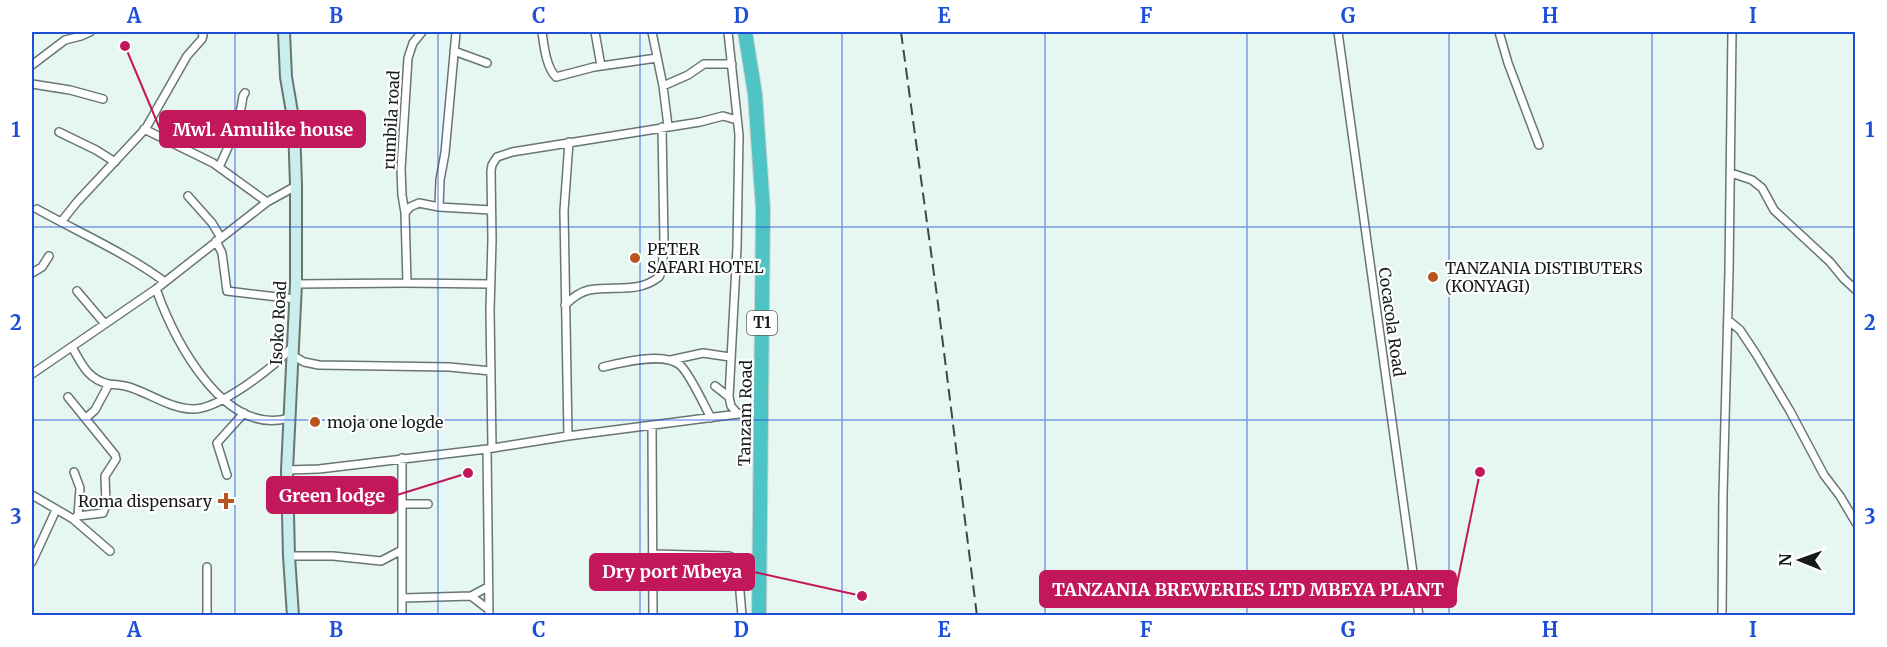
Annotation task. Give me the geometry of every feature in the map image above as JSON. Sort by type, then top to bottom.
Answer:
[{"type":"highway","name":"Tanzam Road","points":[[745,32],[755,94],[763,209],[759,615]]},
{"type":"street","points":[[32,65],[70,35],[81,36],[90,32]]},
{"type":"street","points":[[61,222],[77,201],[144,129],[187,56],[202,39],[202,32]]},
{"type":"street","name":"Isoko Road","points":[[284,32],[286,76],[294,124],[296,186],[296,284],[287,470],[293,615]]},
{"type":"street","name":"rumbila road","points":[[407,283],[401,169],[408,58],[413,43],[422,32]]},
{"type":"street","points":[[439,207],[456,32]]},
{"type":"street","points":[[542,32],[549,64],[556,78],[601,66],[657,58]]},
{"type":"street","points":[[595,32],[601,66]]},
{"type":"street","points":[[565,304],[588,290],[634,288],[654,281],[662,270],[665,126],[663,86],[652,32]]},
{"type":"street","points":[[728,32],[739,135],[737,247],[729,397],[731,406],[738,414]]},
{"type":"street","name":"Cocacola Road","points":[[1338,32],[1419,615]]},
{"type":"street","points":[[1499,32],[1508,63],[1539,145]]},
{"type":"street","points":[[1722,615],[1732,32]]},
{"type":"street","points":[[454,51],[487,63]]},
{"type":"street","points":[[663,86],[688,75],[704,64],[732,64]]},
{"type":"street","points":[[32,84],[70,90],[103,99]]},
{"type":"street","points":[[219,167],[233,137],[245,93]]},
{"type":"street","points":[[488,612],[492,165],[497,157],[512,152],[699,122],[723,116],[735,106]]},
{"type":"street","points":[[723,116],[737,120]]},
{"type":"street","points":[[144,129],[194,152],[267,202]]},
{"type":"street","points":[[58,132],[115,162]]},
{"type":"street","points":[[568,436],[564,211],[569,142]]},
{"type":"street","points":[[1731,173],[1752,180],[1762,188],[1774,210],[1830,262],[1856,290]]},
{"type":"street","points":[[33,370],[156,289],[267,202],[296,186]]},
{"type":"street","points":[[188,196],[212,223],[222,253],[227,291],[295,299]]},
{"type":"street","points":[[405,213],[410,207],[419,203],[439,207],[491,210]]},
{"type":"street","points":[[37,209],[141,264],[165,282]]},
{"type":"street","points":[[664,248],[695,248]]},
{"type":"street","points":[[32,273],[42,267],[49,256]]},
{"type":"street","points":[[296,284],[490,284]]},
{"type":"street","points":[[156,289],[178,337],[213,391],[244,413],[263,420],[289,418]]},
{"type":"street","points":[[77,291],[105,324]]},
{"type":"street","points":[[1728,320],[1740,330],[1756,354],[1824,475],[1856,523]]},
{"type":"street","points":[[72,346],[92,377],[191,409],[204,408],[224,399],[292,351],[304,362],[319,365],[448,367],[491,371]]},
{"type":"street","points":[[603,367],[638,360],[670,360],[703,353],[730,357]]},
{"type":"street","points":[[670,360],[683,369],[711,418]]},
{"type":"street","points":[[86,418],[95,410],[109,384]]},
{"type":"street","points":[[715,386],[729,397]]},
{"type":"street","points":[[68,397],[116,459],[105,476],[106,505],[103,513],[75,518]]},
{"type":"street","points":[[287,470],[319,469],[490,449],[568,436],[761,411]]},
{"type":"street","points":[[227,475],[217,443],[244,413]]},
{"type":"street","points":[[652,426],[653,615]]},
{"type":"street","points":[[402,458],[402,615]]},
{"type":"street","points":[[74,472],[81,488],[75,518]]},
{"type":"street","points":[[32,495],[56,510],[75,518],[110,551]]},
{"type":"street","points":[[402,504],[429,504]]},
{"type":"street","points":[[32,562],[56,510]]},
{"type":"street","points":[[289,556],[333,556],[381,561],[402,550]]},
{"type":"street","points":[[653,554],[729,556],[735,559],[738,568],[742,615]]},
{"type":"street","points":[[207,567],[207,615]]},
{"type":"street","points":[[403,598],[471,596],[488,588]]},
{"type":"street","points":[[471,596],[488,612]]},
{"type":"railway","points":[[901,32],[977,616]]},
{"type":"place","name":"Mwl. Amulike house","points":[[125,46]]},
{"type":"place","name":"PETER SAFARI HOTEL","points":[[635,258]]},
{"type":"place","name":"TANZANIA DISTIBUTERS (KONYAGI)","points":[[1433,277]]},
{"type":"place","name":"moja one logde","points":[[315,422]]},
{"type":"place","name":"TANZANIA BREWERIES LTD MBEYA PLANT","points":[[1480,472]]},
{"type":"place","name":"Green lodge","points":[[468,473]]},
{"type":"place","name":"Roma dispensary","points":[[226,501]]},
{"type":"place","name":"Dry port Mbeya","points":[[862,596]]}]
